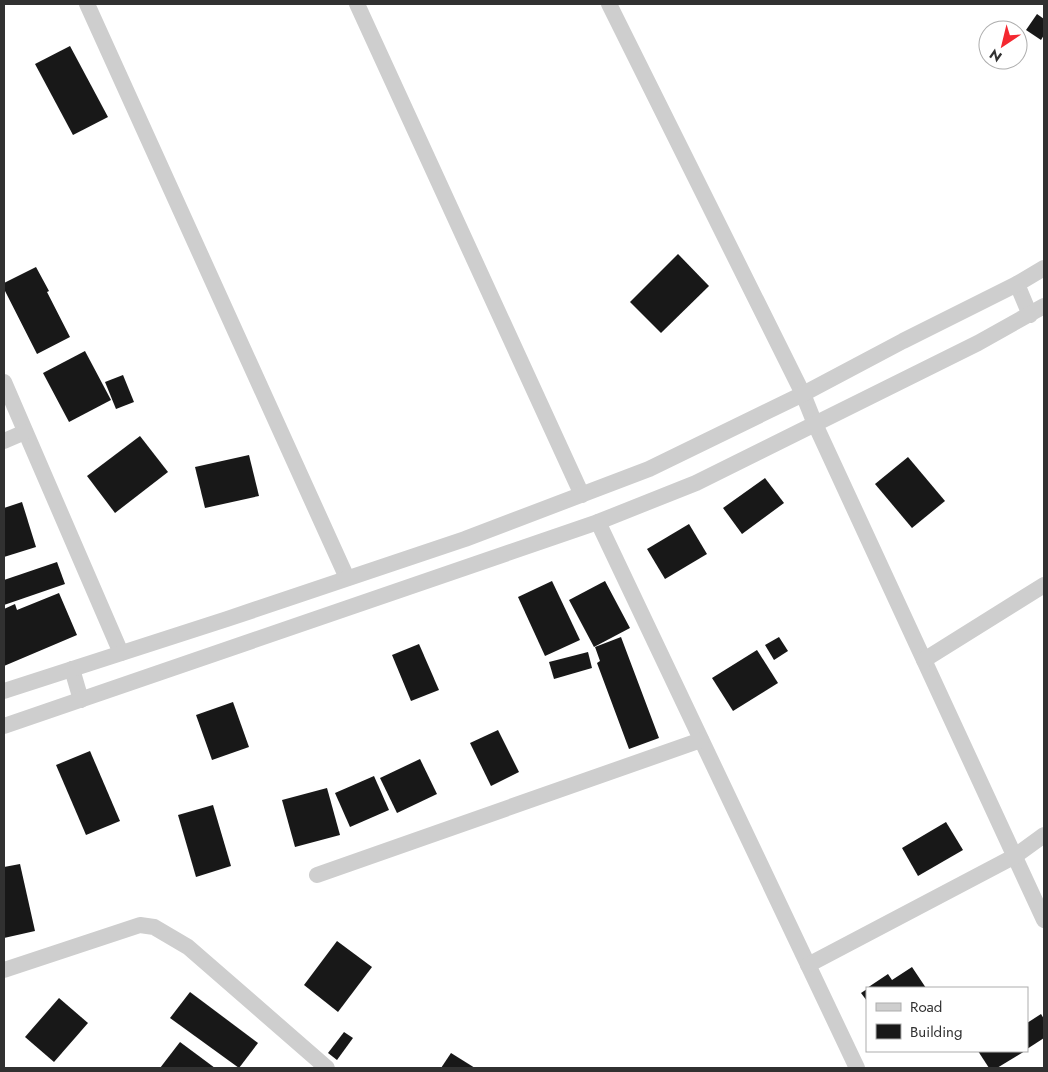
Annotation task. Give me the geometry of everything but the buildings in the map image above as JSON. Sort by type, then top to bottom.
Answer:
[{"type":"street","points":[[87,4],[347,578]]},
{"type":"street","points":[[357,4],[582,494]]},
{"type":"street","points":[[609,4],[803,394],[815,424],[1044,920]]},
{"type":"street","points":[[4,691],[465,539],[649,469],[803,394],[1017,284],[1044,268]]},
{"type":"street","points":[[1017,284],[1030,315]]},
{"type":"street","points":[[4,726],[474,566],[598,522],[696,484],[978,343],[1044,306]]},
{"type":"street","points":[[4,382],[121,653]]},
{"type":"street","points":[[4,441],[26,432]]},
{"type":"street","points":[[598,522],[857,1068]]},
{"type":"street","points":[[465,539],[474,566]]},
{"type":"street","points":[[924,660],[1044,585]]},
{"type":"street","points":[[72,668],[81,700]]},
{"type":"street","points":[[317,875],[701,740]]},
{"type":"street","points":[[808,965],[1015,856],[1044,835]]},
{"type":"street","points":[[4,970],[140,926],[154,927],[188,948],[327,1068]]}]
